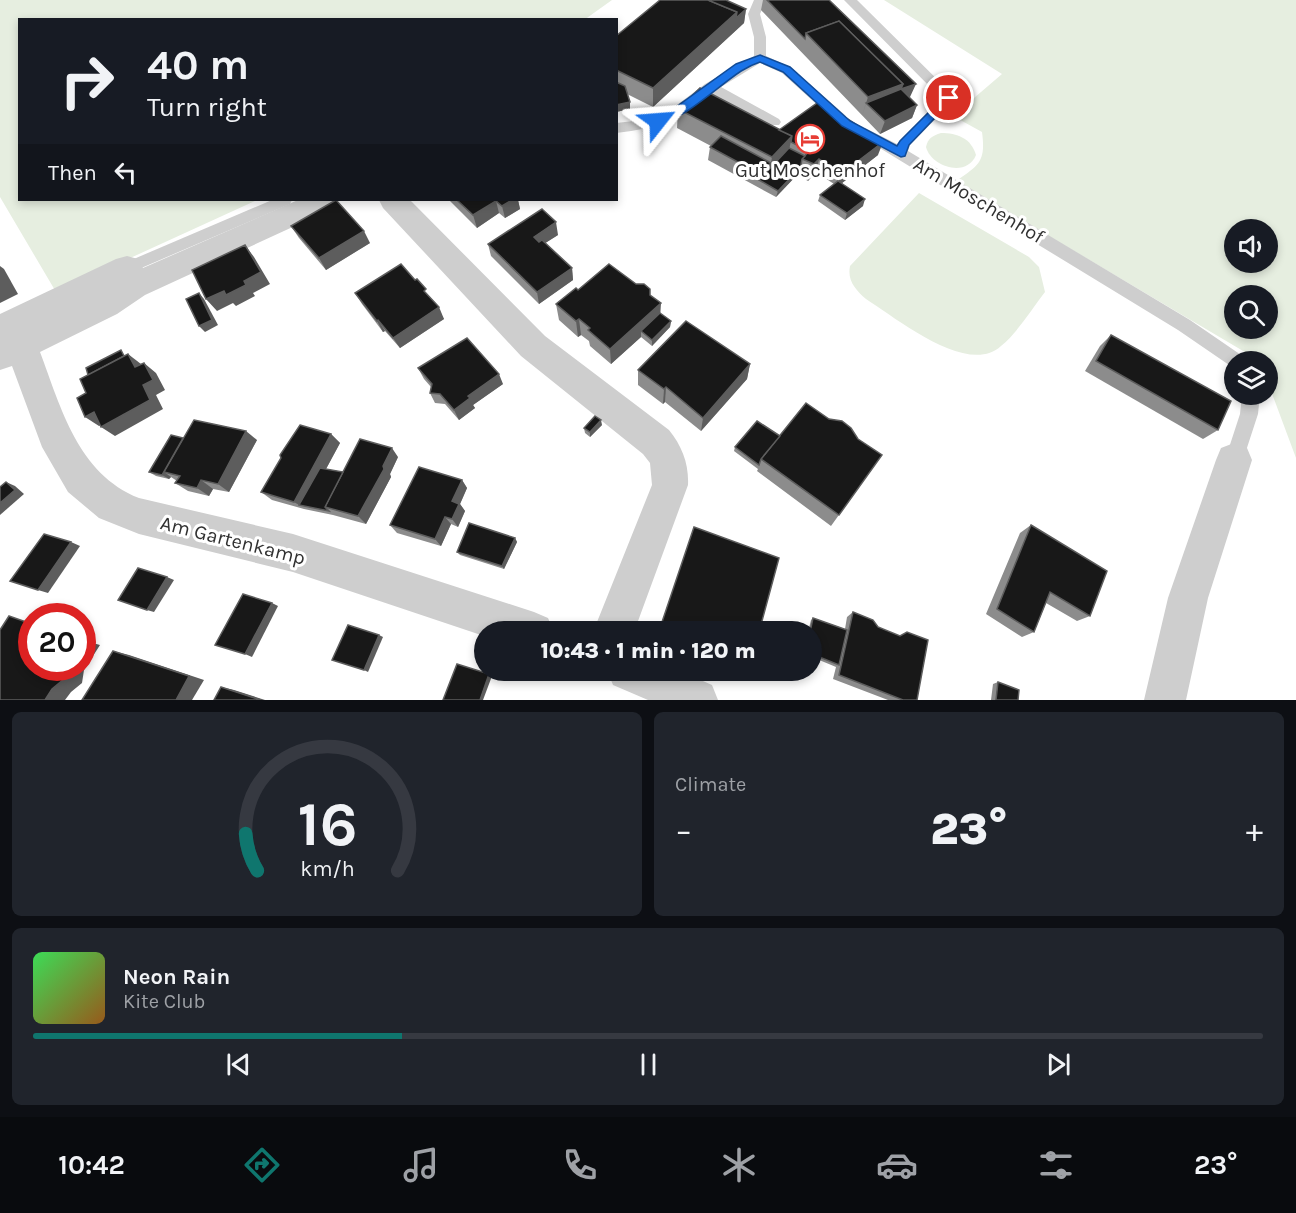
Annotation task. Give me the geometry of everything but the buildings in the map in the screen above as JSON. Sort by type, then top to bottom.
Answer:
[{"type":"street","name":"Am Gartenkamp","points":[[321,201],[130,277],[106,305],[7,343],[54,436],[81,480],[112,505],[139,516],[293,553],[500,621]]},
{"type":"street","points":[[394,201],[533,346],[656,442],[666,454],[671,469],[670,485],[617,621]]},
{"type":"street","points":[[1165,700],[1188,598],[1233,460]]},
{"type":"street","points":[[653,681],[697,700]]},
{"type":"lane","points":[[760,0],[754,14],[760,37],[760,58]]},
{"type":"lane","name":"Am Moschenhof","points":[[849,0],[949,98],[904,143],[901,153],[1184,325],[1224,352]]},
{"type":"lane","points":[[618,128],[645,125],[670,117],[740,67],[760,58],[786,70],[846,123],[901,153]]},
{"type":"lane","points":[[710,87],[774,122]]},
{"type":"lane","name":"Am Gartenkamp","points":[[130,277],[283,201]]},
{"type":"lane","points":[[1233,460],[1250,405]]},
{"type":"shaded area","points":[[0,0],[612,0],[587,18],[18,18],[18,201],[255,201],[56,292],[0,197]]},
{"type":"shaded area","points":[[884,0],[1296,0],[1296,458],[1276,405],[1278,351],[1243,351],[956,181],[979,162],[983,142],[982,132],[953,116],[1002,74]]},
{"type":"shaded area","points":[[941,133],[958,135],[971,144],[976,155],[971,162],[958,168],[949,167],[935,160],[926,147],[931,138]]},
{"type":"shaded area","points":[[919,193],[1029,257],[1039,267],[1045,292],[1013,334],[1001,346],[987,354],[970,354],[952,350],[932,341],[866,299],[851,281],[850,266]]},
{"type":"place","name":"Gut Moschenhof","points":[[810,139]]},
{"type":"route","points":[[658,121],[670,117],[740,67],[760,58],[786,70],[846,123],[901,153],[904,143],[949,98]]}]
